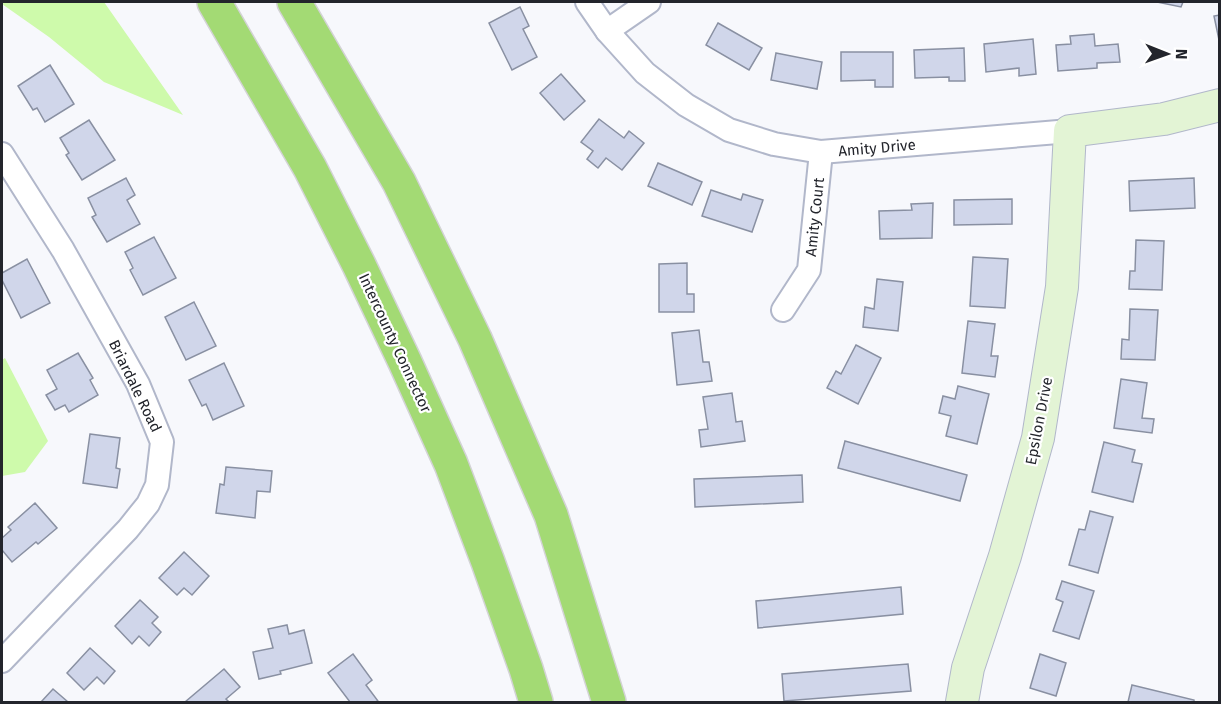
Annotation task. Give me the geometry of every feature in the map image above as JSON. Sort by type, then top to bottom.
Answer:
[{"type":"highway","name":"Intercounty Connector","points":[[214,2],[310,168],[405,362],[451,464],[488,562],[536,702]]},
{"type":"highway","points":[[294,2],[399,182]]},
{"type":"highway","points":[[311,2],[475,339],[551,515],[609,702]]},
{"type":"street","name":"Amity Drive","points":[[587,2],[607,31],[645,73],[686,105],[729,130],[774,144],[821,152],[1070,131],[1164,119],[1220,105]]},
{"type":"street","points":[[607,31],[649,2]]},
{"type":"street","name":"Epsilon Drive","points":[[962,702],[968,668],[1005,556],[1038,438],[1062,287],[1070,131]]},
{"type":"street","name":"Amity Court","points":[[783,310],[809,270],[821,152]]},
{"type":"street","name":"Briardale Road","points":[[2,154],[63,249],[138,384],[162,442],[157,485],[148,504],[128,529],[2,661]]},
{"type":"green space","points":[[2,2],[104,2],[183,115],[104,82]]},
{"type":"green space","points":[[5,358],[48,441],[25,472],[2,476],[2,360]]},
{"type":"building","points":[[1157,2],[1183,2],[1181,7]]},
{"type":"building","points":[[520,7],[529,26],[523,29],[537,57],[512,70],[489,23]]},
{"type":"building","points":[[1220,15],[1220,40],[1219,40],[1214,16]]},
{"type":"building","points":[[718,23],[762,48],[749,70],[706,45]]},
{"type":"building","points":[[1094,34],[1095,46],[1118,44],[1120,62],[1097,63],[1097,68],[1058,71],[1056,45],[1071,44],[1070,36]]},
{"type":"building","points":[[1033,39],[1036,74],[1019,76],[1019,68],[986,72],[984,44]]},
{"type":"building","points":[[964,48],[965,81],[949,81],[949,77],[915,78],[914,50]]},
{"type":"building","points":[[841,52],[893,52],[893,87],[875,87],[875,80],[841,81]]},
{"type":"building","points":[[776,53],[822,62],[817,89],[771,80]]},
{"type":"building","points":[[50,65],[74,104],[45,122],[37,108],[33,110],[18,86]]},
{"type":"building","points":[[561,74],[585,101],[564,120],[540,93]]},
{"type":"building","points":[[599,119],[624,138],[629,131],[644,143],[622,170],[606,158],[598,168],[587,159],[593,151],[581,142]]},
{"type":"building","points":[[89,120],[115,160],[82,180],[66,155],[69,153],[60,138]]},
{"type":"building","points":[[658,163],[702,182],[692,205],[648,186]]},
{"type":"building","points":[[126,178],[135,195],[127,200],[140,224],[107,242],[92,217],[96,215],[88,198]]},
{"type":"building","points":[[1194,178],[1195,208],[1130,211],[1129,181]]},
{"type":"building","points":[[711,190],[741,200],[743,194],[763,200],[752,232],[702,216]]},
{"type":"building","points":[[1012,199],[1012,224],[954,225],[954,200]]},
{"type":"building","points":[[933,203],[932,238],[880,239],[879,211],[912,210],[911,204]]},
{"type":"building","points":[[154,237],[176,278],[143,295],[130,270],[133,268],[125,252]]},
{"type":"building","points":[[1136,240],[1164,241],[1162,290],[1129,289],[1130,271],[1135,271]]},
{"type":"building","points":[[973,257],[1008,259],[1005,308],[970,306]]},
{"type":"building","points":[[27,259],[50,303],[21,318],[2,280],[2,273]]},
{"type":"building","points":[[687,263],[687,294],[694,294],[694,312],[659,312],[659,264]]},
{"type":"building","points":[[877,279],[903,282],[898,331],[863,327],[865,307],[874,309]]},
{"type":"building","points":[[194,302],[216,346],[186,360],[165,317]]},
{"type":"building","points":[[1130,309],[1158,310],[1155,360],[1121,359],[1122,339],[1129,340]]},
{"type":"building","points":[[968,321],[995,324],[991,356],[998,356],[995,377],[962,373]]},
{"type":"building","points":[[699,330],[703,362],[709,362],[712,381],[677,385],[672,333]]},
{"type":"building","points":[[856,345],[881,358],[858,404],[827,388],[836,371],[841,374]]},
{"type":"building","points":[[78,353],[93,378],[90,380],[98,395],[69,412],[65,405],[55,410],[46,395],[57,389],[47,370]]},
{"type":"building","points":[[224,363],[244,406],[213,420],[206,404],[202,406],[189,380]]},
{"type":"building","points":[[1121,379],[1147,383],[1142,418],[1154,419],[1152,433],[1114,428]]},
{"type":"building","points":[[958,386],[989,394],[977,444],[946,436],[951,416],[939,413],[943,396],[955,399]]},
{"type":"building","points":[[732,393],[736,422],[742,421],[745,441],[701,447],[699,430],[708,429],[703,397]]},
{"type":"building","points":[[90,434],[120,438],[116,468],[120,469],[117,488],[83,483]]},
{"type":"building","points":[[845,441],[967,475],[960,501],[838,468]]},
{"type":"building","points":[[1104,442],[1135,450],[1132,462],[1142,464],[1133,502],[1092,492]]},
{"type":"building","points":[[226,467],[272,471],[270,492],[257,491],[255,518],[216,513],[220,484],[224,485]]},
{"type":"building","points":[[802,475],[803,502],[695,507],[694,479]]},
{"type":"building","points":[[35,503],[57,528],[12,562],[2,550],[2,538],[11,530],[8,527]]},
{"type":"building","points":[[1090,511],[1113,517],[1098,573],[1069,565],[1079,529],[1085,530]]},
{"type":"building","points":[[184,552],[209,576],[192,595],[184,588],[177,595],[159,578]]},
{"type":"building","points":[[1062,581],[1094,591],[1079,639],[1053,631],[1063,602],[1056,599]]},
{"type":"building","points":[[901,587],[903,614],[758,628],[756,601]]},
{"type":"building","points":[[140,600],[158,617],[152,623],[161,632],[149,646],[139,636],[132,644],[115,626]]},
{"type":"building","points":[[287,625],[289,634],[304,630],[312,663],[259,679],[253,652],[273,648],[268,629]]},
{"type":"building","points":[[90,648],[115,671],[104,684],[97,677],[84,690],[67,673]]},
{"type":"building","points":[[353,654],[372,680],[366,685],[378,701],[350,702],[328,673]]},
{"type":"building","points":[[1040,654],[1066,663],[1056,696],[1030,688]]},
{"type":"building","points":[[908,664],[911,691],[784,701],[782,674]]},
{"type":"building","points":[[224,669],[240,687],[226,699],[229,702],[185,702]]},
{"type":"building","points":[[1132,685],[1194,700],[1194,702],[1128,702]]},
{"type":"building","points":[[53,689],[68,702],[41,702]]}]
